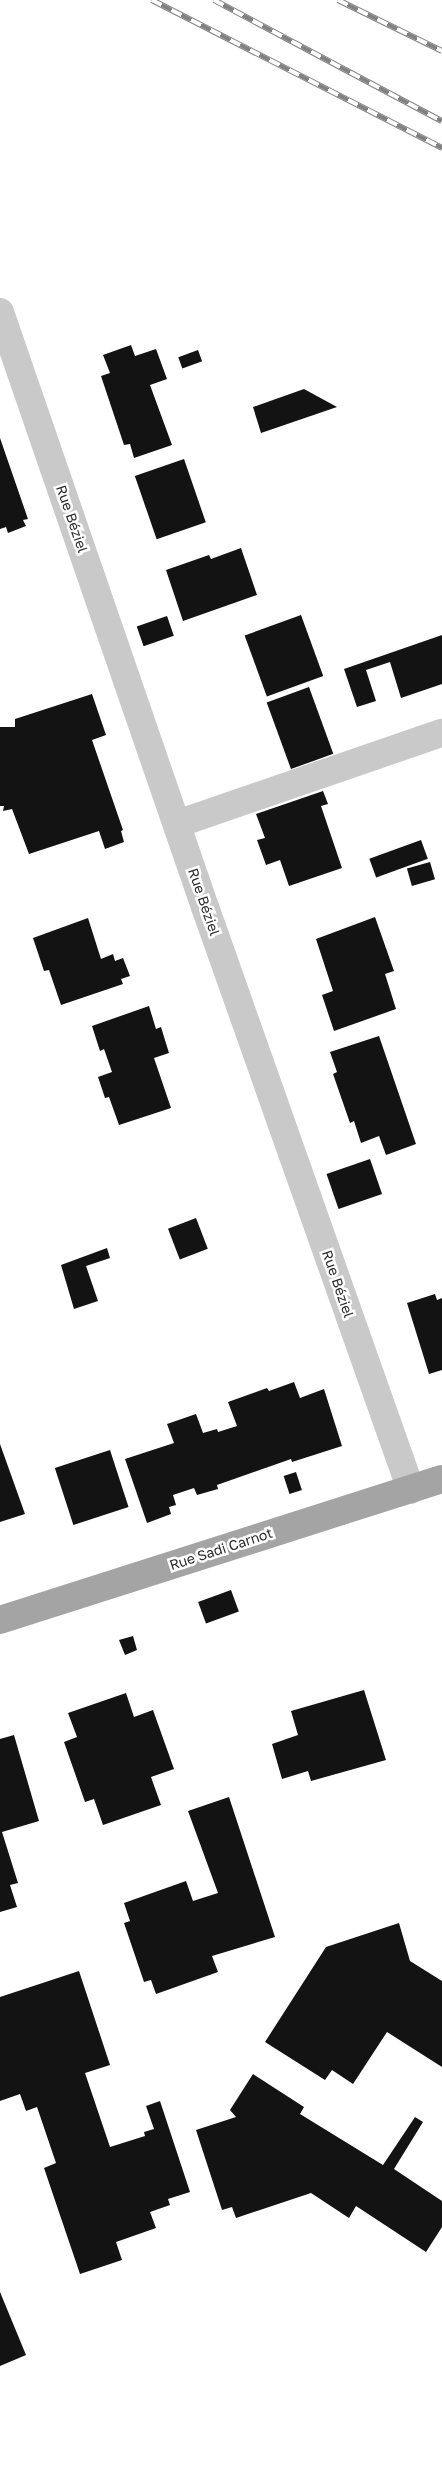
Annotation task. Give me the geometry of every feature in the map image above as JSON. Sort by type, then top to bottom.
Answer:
[{"type":"main road","name":"Rue Sadi Carnot","points":[[0,1620],[442,1480]]},
{"type":"street","name":"Rue Béziel","points":[[0,312],[177,824],[411,1490]]},
{"type":"street","points":[[177,824],[442,733]]},
{"type":"building","points":[[131,345],[135,356],[156,349],[167,379],[150,385],[172,445],[134,458],[130,444],[124,445],[101,376],[110,373],[103,355]]},
{"type":"building","points":[[198,350],[202,361],[182,368],[178,357]]},
{"type":"building","points":[[304,389],[337,407],[261,433],[253,407]]},
{"type":"building","points":[[0,438],[28,519],[23,520],[26,526],[8,533],[6,527],[0,529]]},
{"type":"building","points":[[184,459],[206,522],[157,539],[135,476]]},
{"type":"building","points":[[241,548],[257,595],[183,621],[166,570],[209,555],[211,559]]},
{"type":"building","points":[[301,615],[323,676],[267,697],[245,636]]},
{"type":"building","points":[[167,616],[174,636],[144,646],[137,626]]},
{"type":"building","points":[[442,635],[442,684],[401,698],[390,662],[366,670],[376,701],[357,707],[344,669]]},
{"type":"building","points":[[309,687],[333,754],[291,769],[267,702]]},
{"type":"building","points":[[92,694],[106,735],[92,740],[123,830],[121,831],[124,842],[105,849],[99,831],[29,854],[12,809],[3,811],[4,806],[0,806],[0,727],[15,727],[15,719]]},
{"type":"building","points":[[323,791],[328,804],[321,806],[342,868],[289,886],[280,860],[266,865],[257,840],[265,838],[256,814]]},
{"type":"building","points":[[421,840],[428,859],[376,878],[369,859]]},
{"type":"building","points":[[430,862],[435,879],[412,886],[407,869]]},
{"type":"building","points":[[375,917],[394,971],[385,974],[396,1009],[334,1031],[322,995],[333,991],[316,939]]},
{"type":"building","points":[[88,918],[101,959],[113,954],[115,961],[123,958],[130,976],[121,979],[123,984],[61,1005],[49,970],[44,971],[33,938]]},
{"type":"building","points":[[149,1006],[156,1029],[161,1027],[169,1053],[154,1058],[171,1108],[119,1125],[109,1097],[105,1098],[98,1077],[112,1072],[104,1049],[100,1051],[92,1026]]},
{"type":"building","points":[[379,1036],[416,1144],[386,1155],[379,1136],[361,1143],[354,1121],[350,1123],[333,1074],[337,1072],[330,1052]]},
{"type":"building","points":[[370,1159],[382,1194],[339,1209],[327,1174]]},
{"type":"building","points":[[196,1218],[208,1249],[180,1260],[168,1229]]},
{"type":"building","points":[[107,1248],[110,1258],[86,1266],[98,1301],[74,1309],[61,1265]]},
{"type":"building","points":[[435,1294],[437,1300],[442,1298],[442,1370],[429,1374],[407,1303]]},
{"type":"building","points":[[294,1382],[300,1398],[324,1389],[342,1446],[292,1462],[291,1459],[217,1485],[218,1489],[197,1495],[194,1488],[173,1495],[176,1505],[169,1507],[171,1514],[147,1523],[125,1459],[174,1443],[167,1424],[196,1414],[203,1433],[217,1429],[218,1432],[237,1426],[228,1402],[267,1388],[269,1391]]},
{"type":"building","points":[[0,1444],[25,1514],[0,1522]]},
{"type":"building","points":[[110,1450],[129,1507],[73,1525],[55,1468]]},
{"type":"building","points":[[296,1472],[302,1490],[290,1494],[284,1476]]},
{"type":"building","points":[[231,1590],[239,1612],[206,1624],[198,1602]]},
{"type":"building","points":[[133,1636],[137,1650],[125,1655],[119,1640]]},
{"type":"building","points":[[364,1690],[386,1760],[311,1781],[308,1771],[282,1779],[272,1744],[298,1735],[291,1711]]},
{"type":"building","points":[[126,1693],[134,1717],[153,1710],[174,1769],[151,1777],[161,1805],[103,1825],[94,1799],[85,1802],[64,1742],[77,1737],[68,1713]]},
{"type":"building","points":[[14,1735],[39,1821],[2,1832],[18,1883],[10,1885],[17,1907],[0,1912],[0,1739]]},
{"type":"building","points":[[229,1797],[275,1937],[212,1956],[218,1972],[156,1994],[151,1980],[144,1982],[124,1923],[130,1921],[124,1903],[186,1881],[193,1901],[218,1893],[188,1811]]},
{"type":"building","points":[[399,1923],[410,1961],[442,1981],[442,2067],[387,2032],[353,2084],[332,2070],[325,2080],[265,2042],[326,1947]]},
{"type":"building","points":[[79,1971],[110,2065],[85,2073],[110,2147],[145,2136],[144,2132],[154,2129],[146,2106],[160,2101],[190,2192],[168,2199],[170,2205],[150,2212],[156,2228],[116,2242],[122,2260],[80,2274],[44,2168],[56,2163],[37,2107],[26,2111],[20,2094],[0,2101],[0,1997]]},
{"type":"building","points":[[253,2074],[304,2107],[300,2114],[383,2165],[415,2117],[423,2122],[394,2169],[442,2201],[442,2227],[426,2252],[356,2206],[349,2218],[311,2193],[236,2218],[232,2207],[222,2210],[196,2130],[236,2117],[230,2110]]},
{"type":"building","points":[[0,2292],[26,2355],[0,2366]]},
{"type":"railway","points":[[152,0],[442,148]]},
{"type":"railway","points":[[214,0],[442,121]]},
{"type":"railway","points":[[338,0],[442,51]]}]
